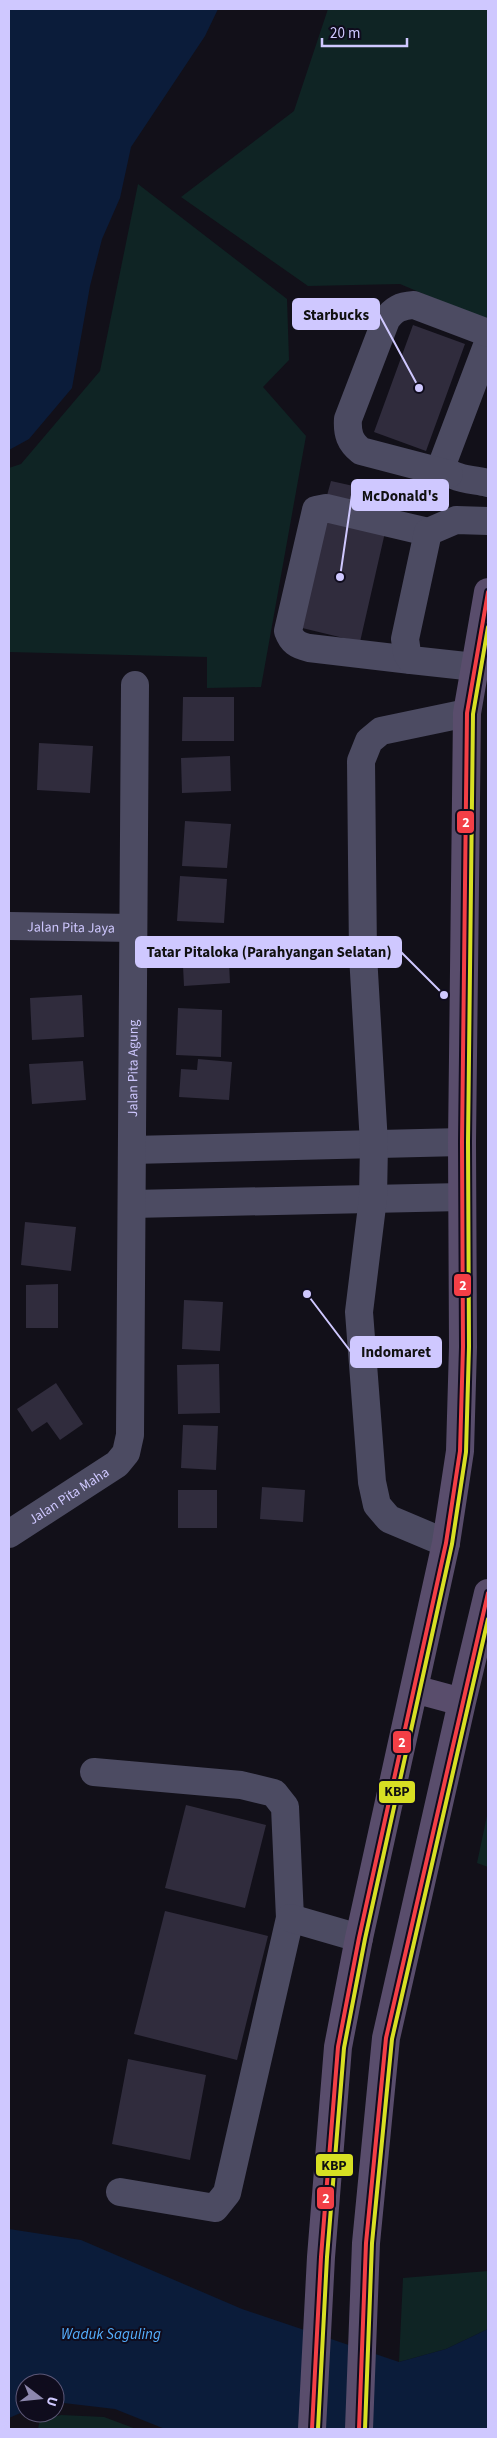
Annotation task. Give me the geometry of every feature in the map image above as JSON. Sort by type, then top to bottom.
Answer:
[{"type":"main road","points":[[312,2429],[321,2257],[338,2047],[359,1938],[446,1543],[460,1451],[463,1347],[462,1142],[467,713],[488,592]]},
{"type":"main road","points":[[359,2429],[366,2243],[386,2038],[462,1702],[488,1597]]},
{"type":"main road","points":[[414,1689],[462,1702]]},
{"type":"street","points":[[488,333],[414,306],[403,306],[393,310],[386,320],[348,419],[347,433],[354,445],[361,451],[488,483]]},
{"type":"street","points":[[449,474],[443,467],[443,462],[488,343]]},
{"type":"street","points":[[475,667],[309,648],[298,645],[292,640],[288,631],[316,510],[326,508],[428,532],[456,520],[488,521]]},
{"type":"street","points":[[406,659],[405,639],[428,532]]},
{"type":"street","name":"Jalan Pita Agung","points":[[126,1453],[130,1435],[135,685]]},
{"type":"street","points":[[446,1543],[389,1519],[377,1505],[372,1482],[359,1312],[373,1198],[374,1144],[363,956],[361,761],[369,740],[381,731],[467,713]]},
{"type":"street","name":"Jalan Pita Jaya","points":[[9,926],[133,928]]},
{"type":"street","points":[[132,1150],[462,1142]]},
{"type":"street","points":[[132,1204],[373,1198],[462,1198]]},
{"type":"street","name":"Jalan Pita Maha","points":[[9,1534],[118,1464],[126,1453]]},
{"type":"street","points":[[94,1772],[241,1785],[274,1793],[285,1807],[290,1918],[227,2193],[215,2208],[120,2192]]},
{"type":"street","points":[[290,1918],[359,1938]]},
{"type":"green space","points":[[328,9],[488,9],[488,321],[400,284],[308,286],[181,197],[294,111]]},
{"type":"green space","points":[[138,184],[287,299],[289,360],[263,387],[306,436],[261,687],[207,688],[207,657],[9,652],[9,468],[21,464],[100,371]]},
{"type":"green space","points":[[488,1811],[488,1867],[477,1863]]},
{"type":"green space","points":[[488,2271],[488,2329],[446,2349],[399,2362],[403,2278]]},
{"type":"green space","points":[[65,2415],[104,2417],[136,2429],[38,2429],[39,2423],[65,2423]]},
{"type":"water","points":[[9,9],[218,9],[205,36],[131,147],[120,198],[102,239],[90,286],[72,388],[29,439],[9,450]]},
{"type":"water","name":"Waduk Saguling","points":[[9,2229],[81,2240],[242,2309],[399,2362],[446,2349],[488,2329],[488,2429],[165,2429],[115,2409],[65,2403],[65,2373],[15,2373],[15,2415],[9,2418]]},
{"type":"building","points":[[413,325],[465,344],[426,451],[374,432]]},
{"type":"building","points":[[331,481],[358,487],[353,506],[326,499]]},
{"type":"building","points":[[320,513],[386,528],[360,642],[294,626]]},
{"type":"building","points":[[183,697],[234,697],[234,741],[182,741]]},
{"type":"building","points":[[39,743],[93,746],[90,793],[37,790]]},
{"type":"building","points":[[230,756],[231,791],[182,793],[181,758]]},
{"type":"building","points":[[185,821],[231,824],[227,868],[182,866]]},
{"type":"building","points":[[180,876],[227,879],[224,923],[177,921]]},
{"type":"building","points":[[228,942],[230,983],[184,986],[182,945]]},
{"type":"building","points":[[82,995],[84,1037],[32,1040],[30,998]]},
{"type":"building","points":[[178,1008],[222,1010],[221,1057],[176,1055]]},
{"type":"building","points":[[198,1059],[232,1062],[229,1100],[179,1097],[181,1069],[197,1070]]},
{"type":"building","points":[[83,1061],[86,1100],[32,1104],[29,1064]]},
{"type":"building","points":[[25,1222],[76,1227],[71,1271],[21,1265]]},
{"type":"building","points":[[58,1284],[58,1328],[26,1328],[26,1285]]},
{"type":"building","points":[[184,1300],[223,1302],[220,1351],[182,1349]]},
{"type":"building","points":[[219,1364],[220,1413],[178,1414],[177,1365]]},
{"type":"building","points":[[56,1383],[83,1424],[60,1440],[47,1422],[32,1432],[17,1409]]},
{"type":"building","points":[[183,1425],[218,1426],[216,1470],[181,1468]]},
{"type":"building","points":[[262,1487],[305,1490],[303,1522],[260,1519]]},
{"type":"building","points":[[178,1490],[217,1490],[217,1528],[178,1528]]},
{"type":"building","points":[[186,1805],[266,1825],[245,1908],[165,1888]]},
{"type":"building","points":[[165,1911],[268,1936],[237,2060],[134,2034]]},
{"type":"building","points":[[128,2059],[206,2075],[190,2160],[112,2144]]},
{"type":"transit line","name":"2","points":[[312,2429],[321,2257],[338,2047],[359,1938],[446,1543],[460,1451],[463,1347],[462,1142],[467,713],[488,592]]},
{"type":"transit line","name":"KBP","points":[[318,2429],[327,2257],[344,2048],[365,1939],[452,1544],[466,1452],[469,1347],[468,1142],[473,714],[488,627]]},
{"type":"transit line","name":"2","points":[[359,2429],[366,2243],[386,2038],[488,1593]]},
{"type":"transit line","name":"KBP","points":[[365,2429],[372,2243],[392,2039],[488,1619]]},
{"type":"place","name":"Starbucks","points":[[419,388]]},
{"type":"place","name":"McDonald's","points":[[340,577]]},
{"type":"place","name":"Tatar Pitaloka (Parahyangan Selatan)","points":[[444,995]]},
{"type":"place","name":"Indomaret","points":[[307,1294]]}]
